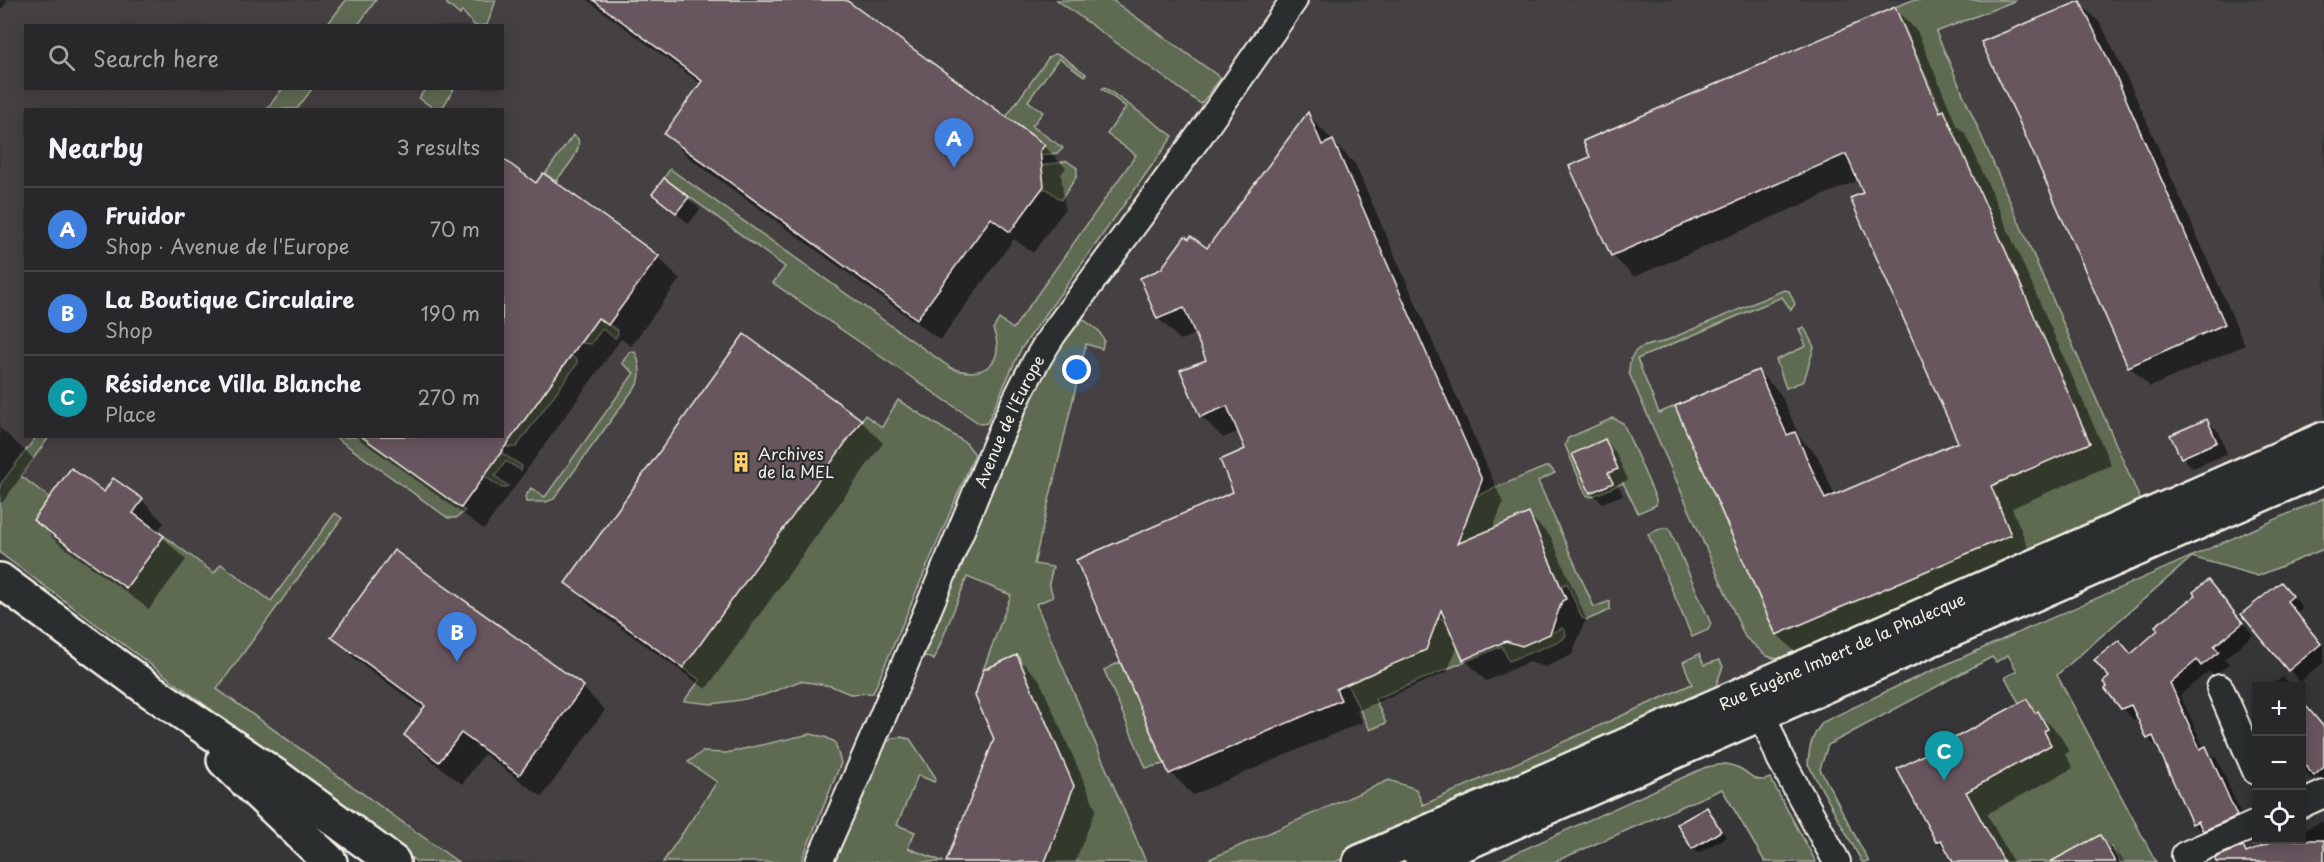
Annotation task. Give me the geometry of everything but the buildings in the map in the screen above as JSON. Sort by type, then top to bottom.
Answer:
[{"type":"street","name":"Avenue de l'Europe","points":[[824,856],[1033,365],[1053,334],[1202,132],[1294,0]]},
{"type":"street","name":"Rue Eugène Imbert de la Phalecque","points":[[1422,862],[1757,701],[2324,439]]},
{"type":"street","name":"Rue Eugène Imbert de la Phalecque","points":[[1360,862],[2324,467]]},
{"type":"street","points":[[0,580],[148,689],[280,778],[393,862]]},
{"type":"street","points":[[2220,688],[2252,762]]},
{"type":"street","points":[[148,689],[330,862]]},
{"type":"street","points":[[1757,701],[1780,758],[1837,862]]},
{"type":"street","points":[[2306,802],[2324,794]]},
{"type":"street","points":[[2185,855],[2252,826]]},
{"type":"shaded area","points":[[0,0],[2324,0],[2324,425],[1335,862],[441,862],[0,548]]},
{"type":"green space","points":[[346,0],[376,0],[359,24],[328,24]]},
{"type":"green space","points":[[446,0],[496,0],[487,24],[473,24],[462,11],[460,15],[447,4]]},
{"type":"green space","points":[[1057,0],[1112,0],[1221,78],[1201,104]]},
{"type":"green space","points":[[1913,0],[2017,0],[1936,32],[2143,506],[1787,662],[1767,656],[1745,637],[1629,373],[1631,358],[1638,349],[1663,342],[1784,290],[1789,291],[1795,304],[1791,310],[1782,297],[1637,359],[1659,413],[1675,406],[1776,635],[1991,486],[2090,442],[1895,7]]},
{"type":"green space","points":[[1054,54],[1060,55],[1086,74],[1084,76],[1059,58],[1028,101],[1043,112],[1032,126],[1063,148],[1058,153],[1040,155],[1006,117],[1049,57]]},
{"type":"green space","points":[[1104,87],[1173,136],[1021,349],[987,423],[980,424],[773,283],[785,267],[664,178],[670,169],[951,368],[973,372],[989,366],[994,359],[997,341],[993,329],[999,319],[1013,329],[1136,155],[1107,134],[1126,107],[1102,89]]},
{"type":"green space","points":[[281,90],[311,90],[298,108],[268,108]]},
{"type":"green space","points":[[424,90],[453,90],[442,108],[434,108],[419,98]]},
{"type":"green space","points":[[573,135],[578,139],[577,150],[556,181],[545,174]]},
{"type":"green space","points":[[1067,161],[1077,168],[1077,176],[1061,200],[1047,189],[1042,189],[1030,168]]},
{"type":"green space","points":[[598,318],[617,330],[618,334],[615,338],[602,329],[591,344],[581,343]]},
{"type":"green space","points":[[1083,319],[1099,331],[1104,340],[1102,349],[1086,344],[1034,564],[1053,567],[1049,583],[1053,597],[1036,604],[1146,862],[1045,862],[1074,786],[1018,655],[983,670],[1011,595],[967,577],[934,660],[923,655],[1034,391],[1049,360]]},
{"type":"green space","points":[[1804,327],[1814,347],[1804,381],[1786,388],[1776,360],[1806,346],[1799,329]]},
{"type":"green space","points":[[629,352],[635,352],[638,359],[640,372],[638,383],[554,499],[546,502],[526,502],[525,497],[531,488],[545,497],[634,373],[622,363]]},
{"type":"green space","points":[[571,356],[577,360],[577,364],[516,447],[505,447]]},
{"type":"green space","points":[[898,400],[966,443],[975,454],[873,693],[850,694],[831,686],[800,681],[764,695],[740,700],[712,704],[684,701],[700,680],[683,668],[865,415],[882,427]]},
{"type":"green space","points":[[1613,418],[1623,423],[1656,499],[1656,505],[1638,513],[1623,483],[1591,497],[1586,495],[1565,445],[1568,438]]},
{"type":"green space","points":[[35,438],[48,438],[21,476],[50,498],[126,588],[164,536],[214,573],[221,564],[271,601],[335,513],[342,518],[217,689],[458,862],[417,862],[0,553],[0,485]]},
{"type":"green space","points":[[336,438],[362,438],[465,511],[456,518],[448,518]]},
{"type":"green space","points":[[501,453],[522,466],[521,470],[506,461],[495,476],[508,486],[502,488],[484,476]]},
{"type":"green space","points":[[1545,467],[1550,467],[1555,473],[1538,481],[1594,607],[1610,601],[1610,610],[1587,620],[1582,618],[1567,583],[1561,586],[1529,514],[1457,544],[1476,496]]},
{"type":"green space","points":[[2324,498],[2324,549],[2258,576],[2192,557],[2057,675],[2156,862],[2120,862],[2111,847],[2050,862],[2004,862],[1966,792],[2051,745],[2044,731],[2047,729],[2038,711],[2035,713],[2027,699],[2019,703],[2005,677],[2017,671],[2008,655],[1996,662],[1992,657],[1828,745],[1820,769],[1869,862],[1862,862],[1808,764],[1812,742],[1823,722],[1904,683]]},
{"type":"green space","points":[[1662,528],[1669,528],[1711,624],[1708,630],[1692,637],[1648,534]]},
{"type":"green space","points":[[1430,613],[1445,620],[1463,659],[1506,641],[1536,640],[1562,628],[1566,635],[1562,640],[1509,661],[1502,646],[1375,699],[1386,723],[1370,730],[1347,684]]},
{"type":"green space","points":[[1699,654],[1704,665],[1719,660],[1723,666],[1712,697],[1335,862],[1203,862],[1389,780],[1416,789],[1423,805],[1692,684],[1683,662]]},
{"type":"green space","points":[[1120,662],[1165,764],[1146,768],[1104,670]]},
{"type":"green space","points":[[810,734],[835,742],[841,763],[801,862],[663,862],[717,782],[688,762],[702,752],[726,753]]},
{"type":"green space","points":[[893,738],[910,739],[936,778],[934,782],[918,775],[897,825],[915,832],[908,848],[944,862],[835,862],[885,743]]},
{"type":"green space","points":[[1725,764],[1739,768],[1761,780],[1770,778],[1816,862],[1765,862],[1722,789],[1554,862],[1496,862],[1706,767]]},
{"type":"place","name":"Fruidor","points":[[954,168]]},
{"type":"place","name":"Archives de la MEL","points":[[741,462]]},
{"type":"place","name":"La Boutique Circulaire","points":[[457,662]]},
{"type":"place","name":"Résidence Villa Blanche","points":[[1944,781]]}]
